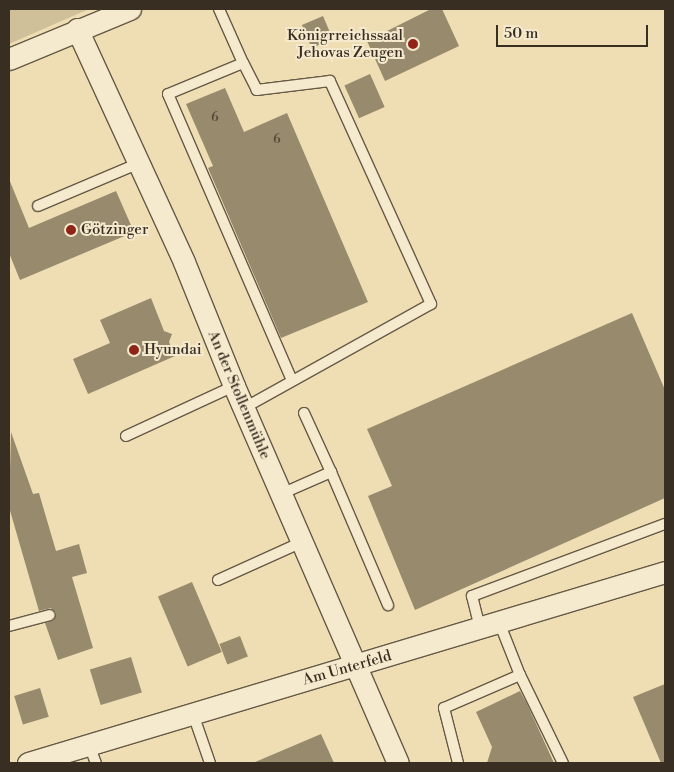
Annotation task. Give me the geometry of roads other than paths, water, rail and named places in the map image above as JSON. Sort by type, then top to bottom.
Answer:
[{"type":"street","points":[[9,59],[77,28],[130,9]]},
{"type":"street","name":"An der Stollenmühle","points":[[77,28],[137,164],[184,262],[234,386],[398,763]]},
{"type":"street","name":"Am Unterfeld","points":[[28,763],[92,754],[193,714],[665,572]]},
{"type":"lane","points":[[219,9],[257,90],[330,81],[431,304],[244,408]]},
{"type":"lane","points":[[243,63],[168,94],[292,380]]},
{"type":"lane","points":[[38,206],[137,164]]},
{"type":"lane","points":[[126,436],[234,386]]},
{"type":"lane","points":[[304,413],[388,606]]},
{"type":"lane","points":[[281,494],[331,472]]},
{"type":"lane","points":[[563,763],[520,675],[472,596],[665,524]]},
{"type":"lane","points":[[218,580],[302,542]]},
{"type":"lane","points":[[9,626],[50,615]]},
{"type":"lane","points":[[458,763],[444,708],[520,675]]},
{"type":"lane","points":[[193,714],[210,763]]},
{"type":"place","name":"Königrreichssaal Jehovas Zeugen","points":[[413,44]]},
{"type":"place","name":"Götzinger","points":[[71,230]]},
{"type":"place","name":"Hyundai","points":[[134,350]]}]
